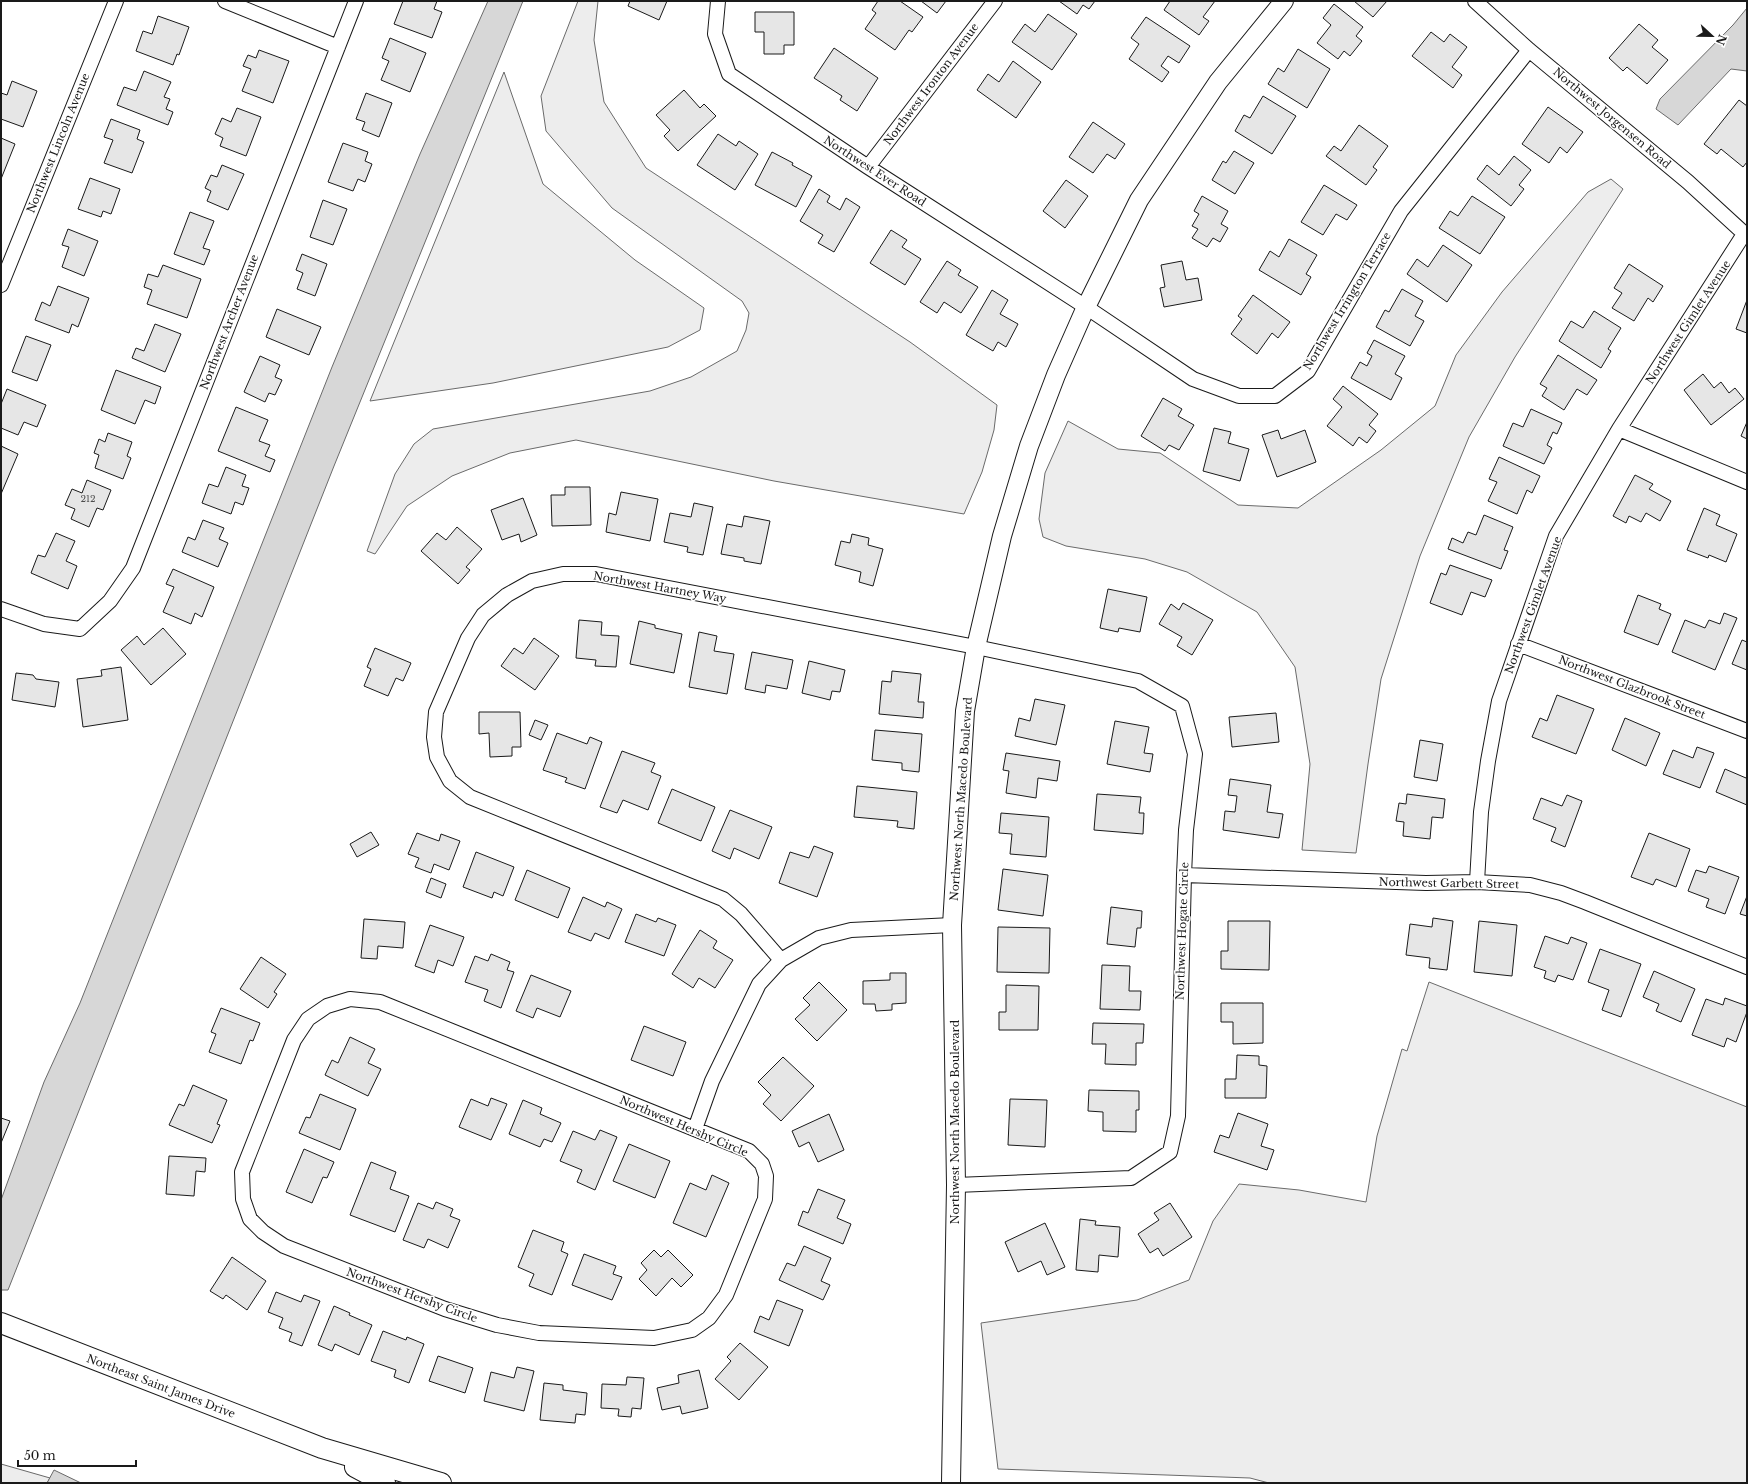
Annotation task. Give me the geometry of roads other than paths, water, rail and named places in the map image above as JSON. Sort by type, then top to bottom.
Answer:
[{"type":"main road","name":"Northeast Saint James Drive","points":[[1,1323],[322,1448],[441,1483]]},
{"type":"main road","name":"Northeast Saint James Drive","points":[[322,1448],[385,1483]]},
{"type":"street","name":"Northwest Lincoln Avenue","points":[[1,285],[116,1]]},
{"type":"street","points":[[225,1],[338,47]]},
{"type":"street","name":"Northwest Archer Avenue","points":[[1,609],[44,624],[80,629],[110,601],[133,568],[356,1]]},
{"type":"street","name":"Northwest Ever Road","points":[[718,1],[715,34],[729,74],[868,167],[1086,306]]},
{"type":"street","name":"Northwest Ironton Avenue","points":[[868,167],[995,1]]},
{"type":"street","name":"Northwest North Macedo Boulevard","points":[[951,1483],[956,1185],[952,925],[965,711],[976,647],[1002,536],[1029,446],[1056,374],[1086,306],[1139,200],[1218,82],[1284,1]]},
{"type":"street","name":"Northwest Jorgensen Road","points":[[1475,1],[1529,50],[1688,182],[1746,235]]},
{"type":"street","name":"Northwest Irrington Terrace","points":[[1086,306],[1193,379],[1239,396],[1275,396],[1308,371],[1401,211],[1529,50]]},
{"type":"street","name":"Northwest Gimlet Avenue","points":[[1476,882],[1481,812],[1488,761],[1499,701],[1556,536],[1619,429],[1746,235]]},
{"type":"street","points":[[1619,429],[1747,482]]},
{"type":"street","name":"Northwest Hartney Way","points":[[781,960],[741,914],[723,899],[470,797],[450,782],[437,757],[434,737],[436,712],[468,638],[483,615],[507,595],[532,581],[563,574],[596,574],[976,647]]},
{"type":"street","name":"Northwest Glazbrook Street","points":[[1518,644],[1747,731]]},
{"type":"street","name":"Northwest Hogate Circle","points":[[956,1185],[1131,1178],[1170,1152],[1178,1116],[1186,830],[1195,754],[1182,706],[1138,681],[976,647]]},
{"type":"street","name":"Northwest Garbett Street","points":[[1184,875],[1426,883],[1476,882],[1530,885],[1562,893],[1747,967]]},
{"type":"street","points":[[695,1129],[712,1081],[758,984],[781,960],[819,938],[850,930],[952,925]]},
{"type":"street","name":"Northwest Hershy Circle","points":[[350,999],[380,1002],[695,1129],[749,1151],[762,1164],[766,1176],[765,1199],[726,1295],[709,1318],[692,1330],[654,1338],[539,1333],[497,1325],[445,1309],[284,1246],[263,1232],[250,1219],[243,1199],[242,1172],[294,1040],[308,1019],[327,1006],[350,999]]}]
